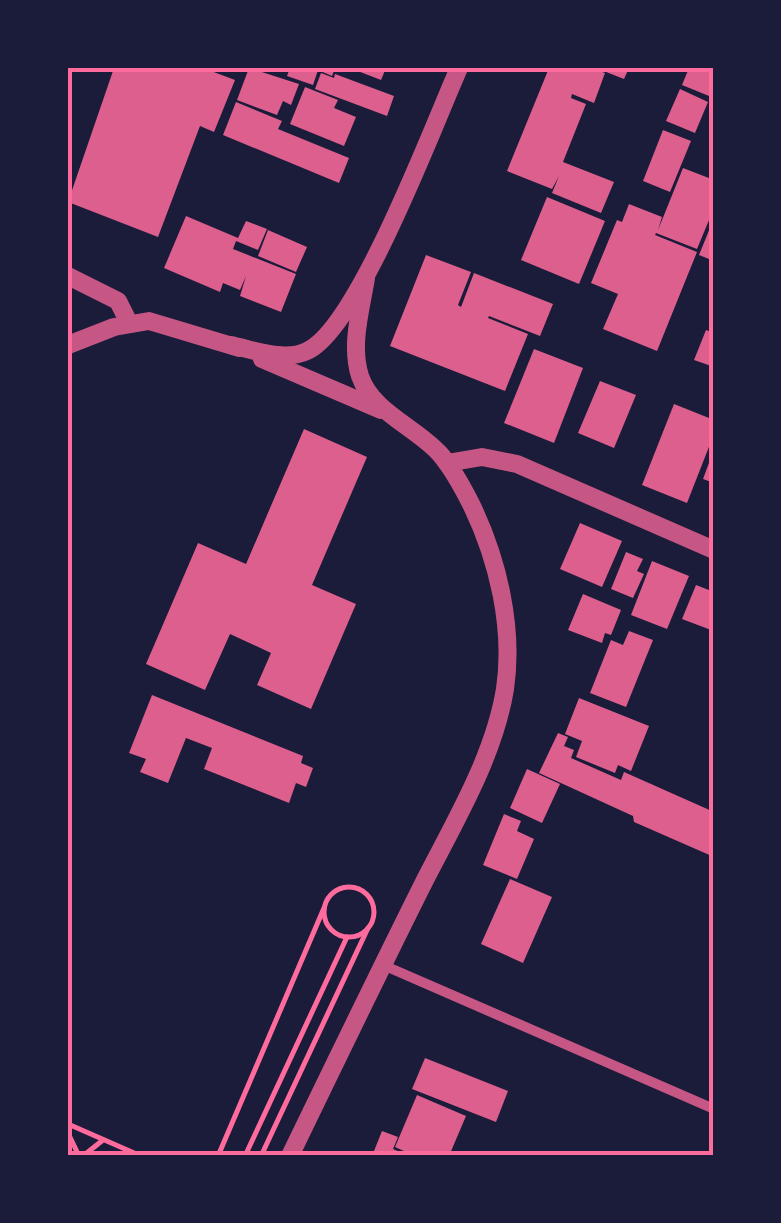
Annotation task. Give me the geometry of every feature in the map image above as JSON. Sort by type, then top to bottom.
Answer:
[{"type":"street","points":[[231,345],[288,356],[306,352],[331,333],[366,278],[459,68]]},
{"type":"street","points":[[68,276],[118,302],[129,323]]},
{"type":"street","points":[[290,1156],[468,794],[500,714],[505,687],[506,632],[498,580],[472,505],[431,445],[370,395],[358,366],[357,329],[366,278]]},
{"type":"street","points":[[68,345],[129,323],[158,322],[231,345],[392,414]]},
{"type":"street","points":[[447,464],[482,457],[517,464],[714,550]]},
{"type":"street","points":[[383,965],[714,1109]]},
{"type":"path","points":[[218,1156],[327,900],[340,888],[357,888],[365,892],[374,906],[372,921],[261,1156]]},
{"type":"path","points":[[324,908],[332,931],[347,937],[368,928]]},
{"type":"path","points":[[245,1156],[347,937]]},
{"type":"path","points":[[68,1124],[141,1156]]},
{"type":"path","points":[[68,1133],[81,1156],[103,1140]]},
{"type":"building","points":[[114,68],[203,68],[235,80],[214,132],[200,126],[158,237],[68,202]]},
{"type":"building","points":[[249,68],[299,84],[291,105],[283,101],[277,115],[237,100]]},
{"type":"building","points":[[290,68],[335,68],[332,76],[318,70],[313,85],[287,76]]},
{"type":"building","points":[[350,68],[386,68],[381,80]]},
{"type":"building","points":[[549,68],[591,68],[605,73],[594,103],[572,94],[571,98],[586,104],[563,162],[614,182],[601,213],[552,193],[559,176],[552,189],[507,171]]},
{"type":"building","points":[[596,68],[629,68],[624,79]]},
{"type":"building","points":[[689,68],[714,68],[714,98],[682,85]]},
{"type":"building","points":[[321,73],[334,78],[335,74],[394,96],[387,116],[315,89]]},
{"type":"building","points":[[305,87],[338,100],[334,108],[356,117],[344,146],[290,124]]},
{"type":"building","points":[[680,89],[708,102],[695,133],[666,121]]},
{"type":"building","points":[[236,102],[282,121],[278,129],[349,158],[339,183],[223,135]]},
{"type":"building","points":[[663,130],[691,141],[670,192],[643,181]]},
{"type":"building","points":[[683,168],[714,180],[714,208],[697,249],[655,235],[697,252],[657,351],[603,329],[618,294],[591,283],[617,220],[622,222],[629,204],[662,217],[658,230]]},
{"type":"building","points":[[547,197],[605,221],[579,284],[521,260]]},
{"type":"building","points":[[186,216],[238,238],[246,221],[267,229],[258,250],[236,241],[233,249],[296,274],[281,312],[240,296],[246,276],[240,290],[223,283],[220,292],[164,268]]},
{"type":"building","points":[[714,218],[714,261],[699,255]]},
{"type":"building","points":[[268,230],[307,247],[296,272],[258,256]]},
{"type":"building","points":[[426,255],[471,272],[458,305],[461,307],[474,273],[553,304],[540,336],[489,316],[528,334],[505,391],[390,346]]},
{"type":"building","points":[[706,330],[714,333],[714,367],[694,360]]},
{"type":"building","points":[[534,349],[583,368],[554,443],[504,423]]},
{"type":"building","points":[[600,381],[636,395],[614,448],[578,433]]},
{"type":"building","points":[[674,404],[714,420],[714,434],[687,503],[642,485]]},
{"type":"building","points":[[304,429],[367,457],[312,585],[356,604],[311,709],[257,685],[271,653],[230,634],[205,690],[146,664],[198,543],[246,564]]},
{"type":"building","points":[[714,452],[714,483],[703,479]]},
{"type":"building","points":[[580,523],[622,541],[602,587],[560,569]]},
{"type":"building","points":[[626,552],[643,559],[637,571],[644,574],[633,598],[611,589]]},
{"type":"building","points":[[652,561],[689,576],[667,629],[631,615]]},
{"type":"building","points":[[696,585],[714,592],[711,630],[682,619]]},
{"type":"building","points":[[583,594],[621,610],[611,635],[605,633],[602,643],[568,630]]},
{"type":"building","points":[[629,631],[653,640],[626,707],[590,693],[611,640],[623,645]]},
{"type":"building","points":[[152,695],[303,756],[301,763],[313,768],[306,787],[296,783],[289,803],[204,769],[212,748],[186,738],[168,783],[140,772],[146,759],[129,753]]},
{"type":"building","points":[[579,698],[649,726],[631,771],[618,765],[615,773],[576,757],[582,741],[565,734]]},
{"type":"building","points":[[558,733],[568,737],[564,746],[574,750],[571,758],[621,780],[624,772],[714,812],[714,857],[634,822],[633,816],[539,773]]},
{"type":"building","points":[[527,769],[560,784],[542,823],[510,808]]},
{"type":"building","points":[[504,814],[521,821],[517,831],[534,839],[517,879],[483,865]]},
{"type":"building","points":[[510,879],[552,897],[523,963],[481,944]]},
{"type":"building","points":[[425,1058],[508,1091],[496,1122],[412,1089]]},
{"type":"building","points":[[417,1095],[466,1116],[449,1156],[415,1156],[395,1147]]},
{"type":"building","points":[[382,1131],[398,1137],[393,1149],[409,1156],[372,1156]]}]
